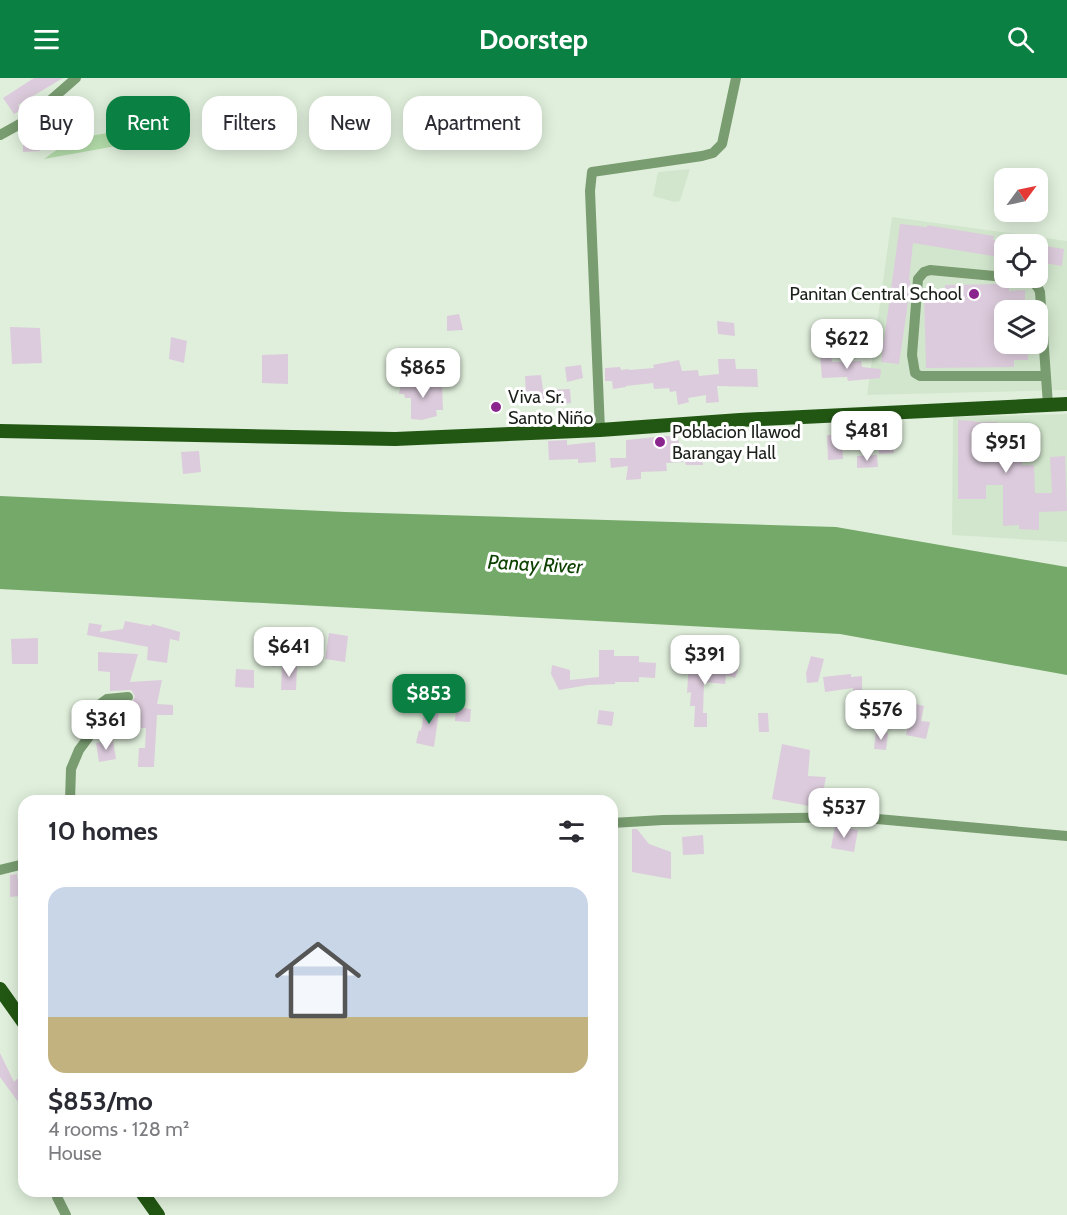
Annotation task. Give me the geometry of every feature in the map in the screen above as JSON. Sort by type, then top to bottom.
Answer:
[{"type":"main road","points":[[0,431],[395,439],[1067,404]]},
{"type":"main road","points":[[0,989],[18,1014]]},
{"type":"main road","points":[[145,1197],[158,1215]]},
{"type":"street","points":[[0,135],[29,119],[76,78]]},
{"type":"street","points":[[600,430],[590,191],[592,172],[713,153],[722,144],[736,78]]},
{"type":"street","points":[[994,277],[930,270],[924,272],[918,279],[912,355],[915,373],[920,376],[1046,376]]},
{"type":"street","points":[[1038,288],[1048,405]]},
{"type":"street","points":[[70,795],[70,769],[79,750],[93,731],[99,705],[107,699],[128,697]]},
{"type":"street","points":[[618,823],[855,817],[1067,836]]},
{"type":"street","points":[[0,870],[18,866]]},
{"type":"street","points":[[57,1197],[66,1215]]},
{"type":"shaded area","points":[[106,133],[106,148],[94,150],[94,135]]},
{"type":"shaded area","points":[[57,150],[94,150],[44,159]]},
{"type":"shaded area","points":[[690,169],[680,201],[674,202],[653,196],[658,172]]},
{"type":"shaded area","name":"Panitan Central School","points":[[892,217],[1016,234],[994,234],[994,288],[1048,288],[1048,238],[1067,241],[1067,390],[867,395]]},
{"type":"shaded area","points":[[1067,414],[1067,542],[952,535],[953,417]]},
{"type":"water","name":"Panay River","points":[[0,496],[345,512],[836,527],[1067,567],[1067,675],[840,634],[0,589]]},
{"type":"building","points":[[34,78],[63,78],[33,96],[18,96],[18,112],[14,114],[3,98]]},
{"type":"building","points":[[23,150],[40,150],[40,151],[23,152]]},
{"type":"building","points":[[900,224],[927,227],[927,225],[994,236],[994,256],[913,243],[910,289],[899,364],[881,362]]},
{"type":"building","points":[[1048,247],[1064,249],[1062,266],[1048,264]]},
{"type":"building","points":[[994,284],[994,288],[1009,288],[1009,291],[1025,290],[1025,300],[994,300],[994,354],[1028,354],[1028,360],[1014,360],[1014,367],[926,368],[924,293],[945,292],[945,285]]},
{"type":"building","points":[[459,314],[463,330],[447,331],[447,316]]},
{"type":"building","points":[[717,321],[734,323],[735,336],[718,334]]},
{"type":"building","points":[[10,327],[40,328],[42,363],[12,364]]},
{"type":"building","points":[[171,337],[187,341],[184,363],[169,359]]},
{"type":"building","points":[[288,354],[288,384],[262,383],[262,355]]},
{"type":"building","points":[[820,354],[831,354],[832,362],[861,361],[862,367],[881,369],[880,378],[848,381],[847,377],[822,378]]},
{"type":"building","points":[[718,359],[735,359],[736,369],[757,369],[758,387],[717,386],[719,402],[706,403],[706,395],[688,398],[689,402],[678,405],[676,391],[670,392],[669,388],[654,389],[653,383],[613,389],[612,381],[605,381],[605,368],[620,367],[621,370],[629,370],[654,368],[653,365],[679,360],[682,371],[698,370],[699,376],[719,374]]},
{"type":"building","points":[[581,365],[583,378],[567,382],[565,367]]},
{"type":"building","points":[[541,375],[543,390],[570,389],[571,403],[523,404],[522,395],[526,394],[525,376]]},
{"type":"building","points":[[401,383],[442,384],[443,410],[436,410],[437,416],[422,420],[411,419],[411,398],[405,398],[404,394],[399,394]]},
{"type":"building","points":[[958,420],[997,422],[998,431],[1023,432],[1022,465],[1034,465],[1035,493],[1052,493],[1050,457],[1065,456],[1067,511],[1039,512],[1039,530],[1019,529],[1019,525],[1003,526],[1003,485],[986,485],[986,499],[958,499]]},
{"type":"building","points":[[832,428],[841,428],[843,459],[828,460],[827,435],[832,435]]},
{"type":"building","points":[[877,428],[892,428],[894,453],[879,454]]},
{"type":"building","points":[[678,436],[680,449],[700,449],[703,465],[686,465],[685,462],[666,463],[667,471],[641,472],[641,479],[626,480],[628,466],[611,468],[610,458],[626,458],[626,440]]},
{"type":"building","points":[[567,440],[567,445],[595,442],[596,462],[578,463],[578,459],[549,460],[548,441]]},
{"type":"building","points":[[199,451],[201,472],[183,474],[181,452]]},
{"type":"building","points":[[877,455],[878,467],[857,468],[857,456]]},
{"type":"building","points":[[125,621],[151,626],[152,624],[180,632],[179,641],[170,639],[167,663],[147,660],[148,647],[87,635],[89,623],[102,625],[100,632],[123,629]]},
{"type":"building","points":[[329,633],[348,636],[345,662],[325,659]]},
{"type":"building","points":[[270,636],[281,637],[276,667],[265,665]]},
{"type":"building","points":[[38,638],[38,664],[12,664],[11,639]]},
{"type":"building","points":[[599,650],[614,650],[614,656],[639,656],[639,662],[656,663],[655,678],[639,677],[639,682],[615,682],[615,684],[588,685],[559,690],[551,674],[552,665],[570,670],[570,680],[599,677]]},
{"type":"building","points":[[98,652],[138,654],[130,682],[162,680],[157,704],[173,705],[173,715],[157,715],[154,767],[138,767],[139,748],[145,748],[146,728],[130,728],[129,735],[110,734],[110,706],[132,703],[135,696],[131,690],[110,691],[110,672],[98,671]]},
{"type":"building","points":[[811,656],[824,659],[818,682],[807,683],[806,673]]},
{"type":"building","points":[[689,663],[726,666],[738,670],[735,678],[726,675],[725,684],[704,682],[703,713],[707,713],[707,727],[694,727],[695,706],[690,706],[691,692],[687,693]]},
{"type":"building","points":[[282,666],[297,667],[296,690],[281,690]]},
{"type":"building","points":[[236,669],[254,670],[254,688],[235,687]]},
{"type":"building","points":[[851,674],[851,677],[862,676],[862,691],[853,691],[853,688],[825,692],[823,677]]},
{"type":"building","points":[[904,701],[924,706],[921,721],[930,722],[926,739],[906,735],[908,726],[886,723],[887,714],[901,715]]},
{"type":"building","points":[[426,702],[440,704],[434,747],[416,743],[419,730],[421,731]]},
{"type":"building","points":[[456,707],[471,709],[470,722],[455,721]]},
{"type":"building","points":[[599,710],[614,712],[612,726],[597,724]]},
{"type":"building","points":[[758,713],[768,713],[769,732],[759,732]]},
{"type":"building","points":[[876,731],[888,733],[886,750],[874,749]]},
{"type":"building","points":[[113,741],[116,759],[99,762],[96,743]]},
{"type":"building","points":[[782,744],[810,750],[808,776],[826,777],[820,808],[772,799]]},
{"type":"building","points":[[835,826],[858,830],[854,852],[831,848]]},
{"type":"building","points":[[632,829],[637,829],[649,844],[671,852],[671,879],[632,872]]},
{"type":"building","points":[[703,835],[704,854],[683,855],[682,837]]},
{"type":"building","points":[[17,874],[18,896],[10,897],[10,875]]},
{"type":"building","points":[[0,1053],[14,1082],[18,1078],[18,1102],[0,1077]]},
{"type":"place","name":"Panitan Central School","points":[[974,294]]},
{"type":"place","name":"Viva Sr. Santo Niño","points":[[496,407]]},
{"type":"place","name":"Poblacion Ilawod Barangay Hall","points":[[660,442]]}]
